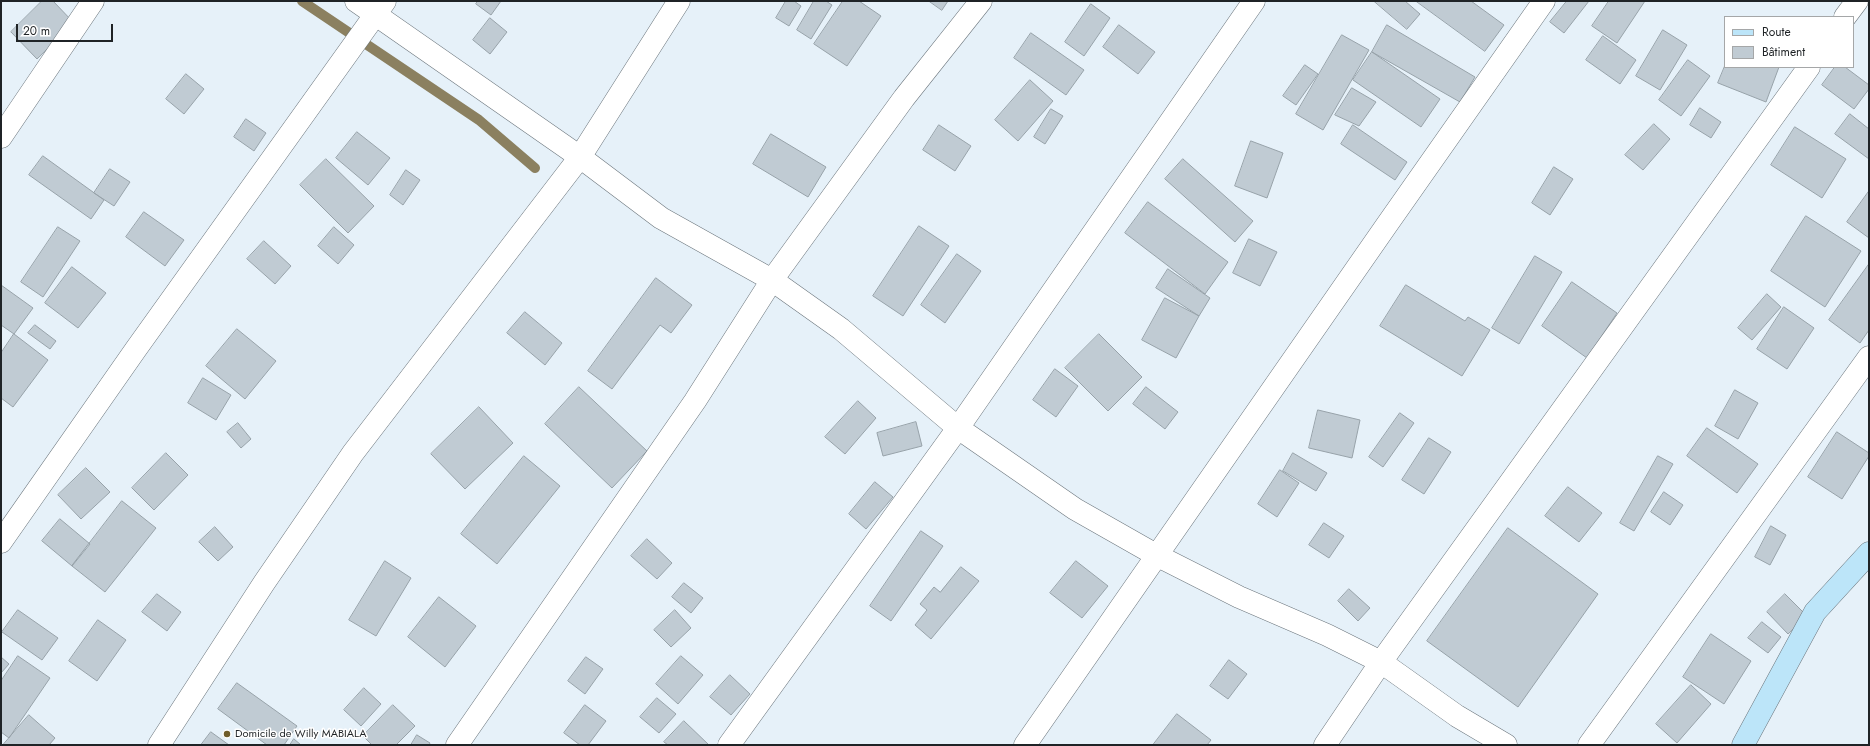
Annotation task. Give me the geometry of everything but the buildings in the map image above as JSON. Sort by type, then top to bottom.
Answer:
[{"type":"street","points":[[1,137],[93,1]]},
{"type":"street","points":[[356,1],[380,8],[661,218],[772,280],[841,329],[958,428],[1075,509],[1156,555],[1239,597],[1327,635],[1381,662],[1457,716],[1506,745]]},
{"type":"street","points":[[159,745],[264,583],[353,453],[580,157],[679,1]]},
{"type":"street","points":[[457,745],[695,401],[772,280],[904,98],[981,1]]},
{"type":"street","points":[[729,745],[958,428],[1254,1]]},
{"type":"street","points":[[1025,745],[1156,555],[1544,1]]},
{"type":"street","points":[[1846,16],[1857,1]]},
{"type":"street","points":[[1,542],[136,349],[380,8]]},
{"type":"street","points":[[1325,745],[1381,662],[1808,68]]},
{"type":"street","points":[[1589,745],[1869,357]]},
{"type":"street","points":[[1743,745],[1815,612],[1869,553]]},
{"type":"waterway","points":[[302,1],[479,120],[535,168]]},
{"type":"place","name":"Domicile de Willy MABIALA","points":[[227,734]]}]
